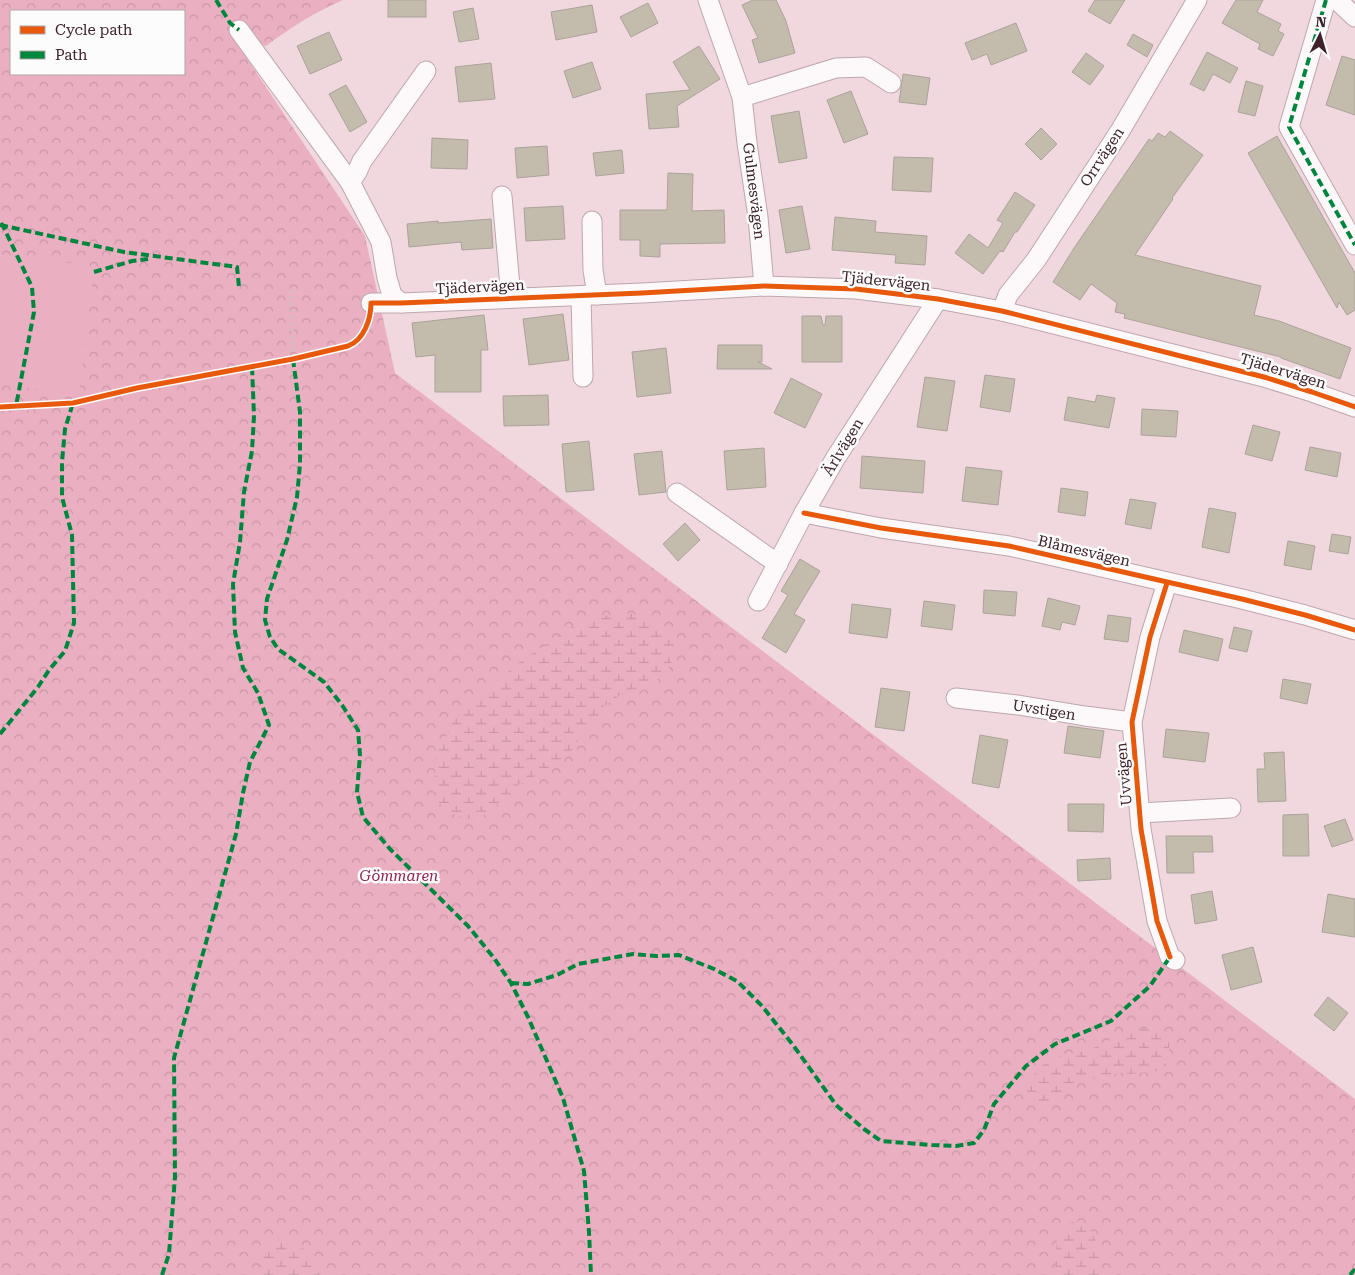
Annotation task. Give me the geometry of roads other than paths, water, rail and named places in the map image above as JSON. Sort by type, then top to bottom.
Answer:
[{"type":"street","name":"Gulmesvägen","points":[[708,0],[742,97],[758,217],[764,286]]},
{"type":"street","name":"Orrvägen","points":[[1002,311],[1008,295],[1036,260],[1120,131],[1197,0]]},
{"type":"street","points":[[1326,0],[1289,127],[1355,245]]},
{"type":"street","points":[[1337,0],[1355,17]]},
{"type":"street","points":[[239,30],[350,182],[381,242],[392,296],[401,303]]},
{"type":"street","points":[[742,97],[836,68],[866,67],[891,83]]},
{"type":"street","points":[[350,182],[358,172],[362,161],[426,71]]},
{"type":"street","points":[[502,196],[511,298]]},
{"type":"street","points":[[582,377],[593,270],[592,221]]},
{"type":"street","name":"Tjädervägen","points":[[371,303],[589,296],[764,286],[856,290],[938,299],[1002,311],[1264,377],[1355,407]]},
{"type":"street","name":"Ärlvägen","points":[[758,601],[835,458],[938,299]]},
{"type":"street","points":[[677,493],[778,564]]},
{"type":"street","name":"Blåmesvägen","points":[[804,513],[881,528],[1008,546],[1251,601],[1355,630]]},
{"type":"street","name":"Uvvägen","points":[[1168,583],[1150,637],[1132,722],[1141,829],[1157,921],[1173,958]]},
{"type":"street","name":"Uvstigen","points":[[956,698],[1132,722]]},
{"type":"street","points":[[1140,813],[1231,808]]},
{"type":"park label","name":"Gömmaren","points":[[399,876]]}]
